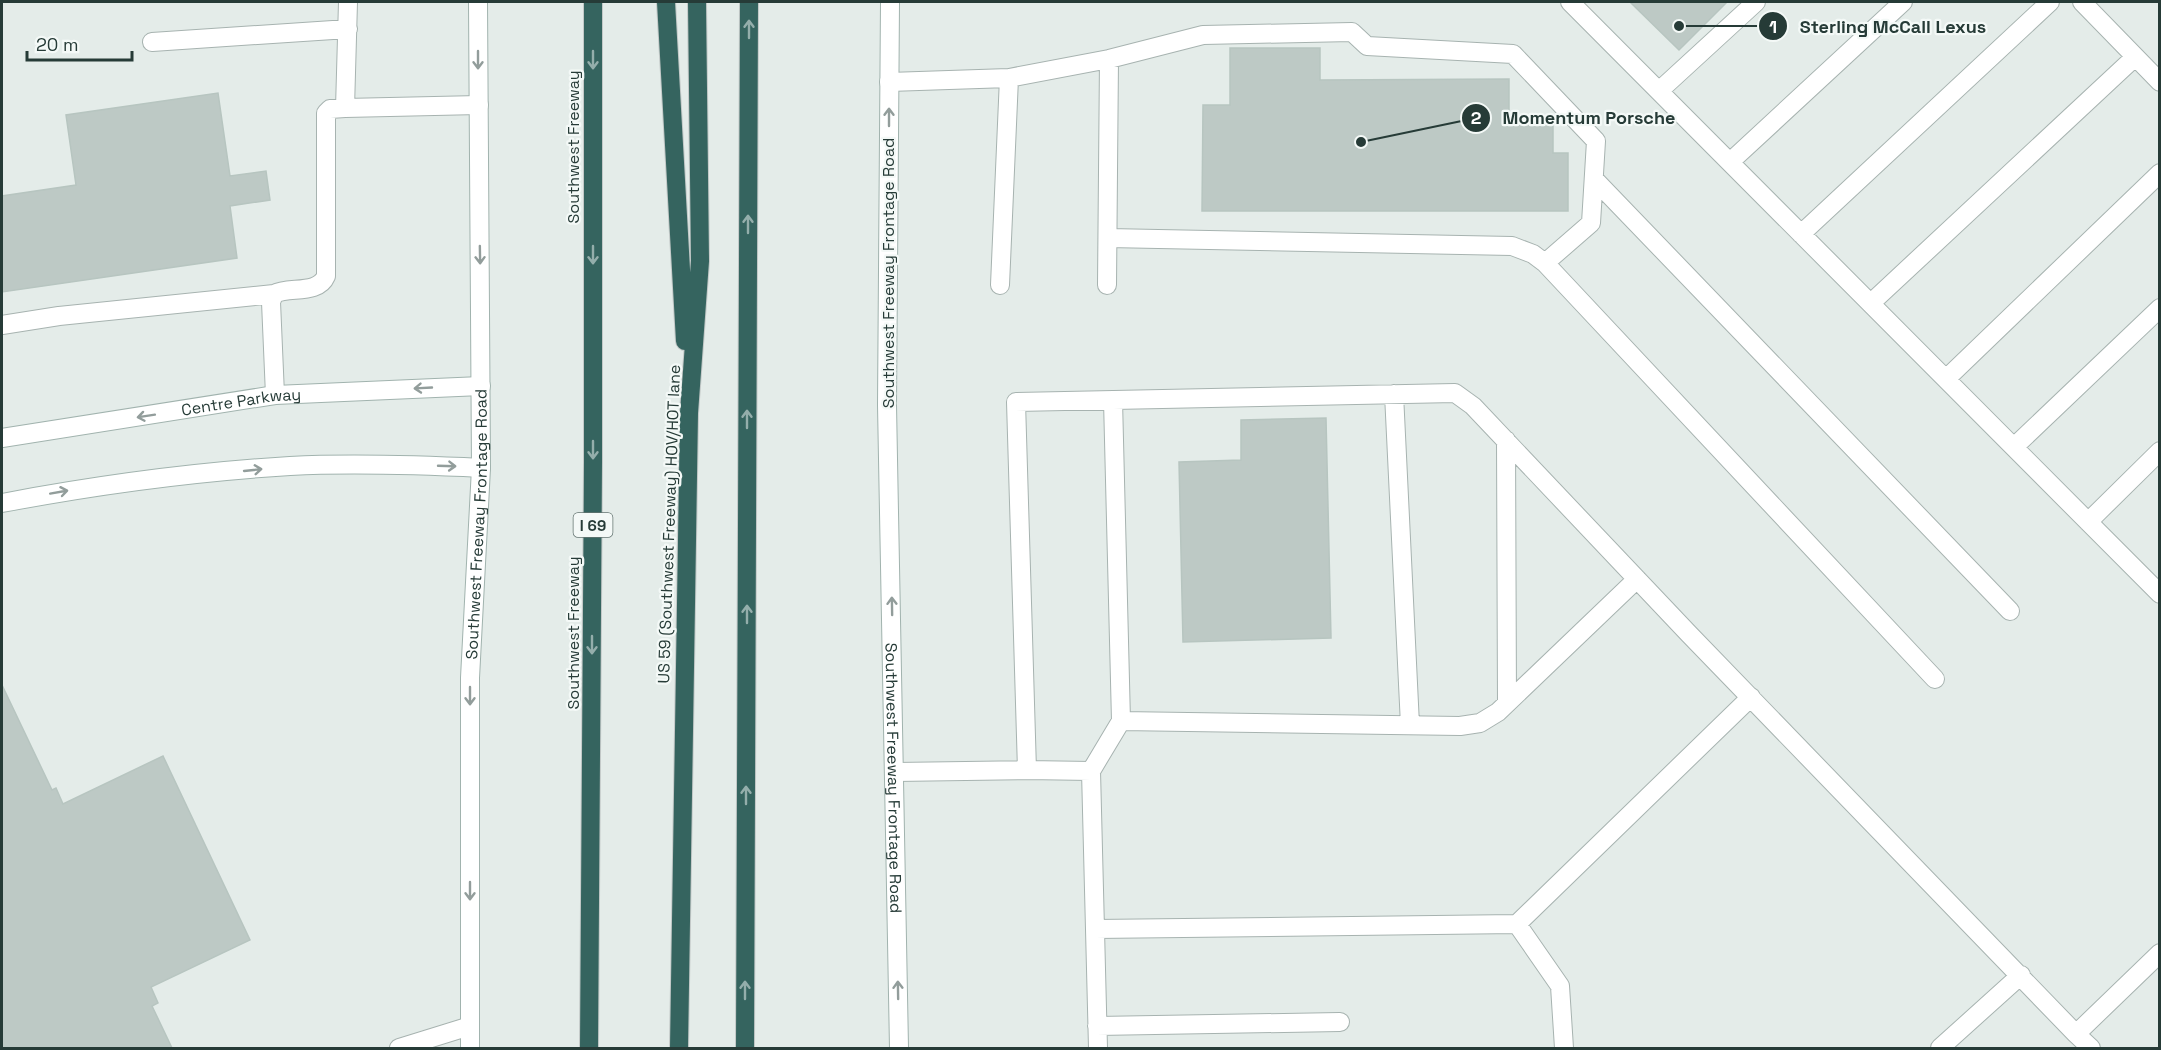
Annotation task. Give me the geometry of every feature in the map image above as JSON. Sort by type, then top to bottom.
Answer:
[{"type":"highway","name":"Southwest Freeway","points":[[589,1048],[593,2]]},
{"type":"highway","points":[[666,2],[689,413]]},
{"type":"highway","name":"US 59 (Southwest Freeway) HOV/HOT lane","points":[[679,1048],[689,413],[700,261],[697,2]]},
{"type":"highway","points":[[745,1048],[749,2]]},
{"type":"main road","points":[[345,108],[348,2]]},
{"type":"main road","name":"Southwest Freeway Frontage Road","points":[[470,1048],[470,678],[481,468],[478,2]]},
{"type":"main road","name":"Southwest Freeway Frontage Road","points":[[890,2],[888,405],[899,1048]]},
{"type":"main road","points":[[1570,2],[2088,522],[2157,586]]},
{"type":"main road","points":[[1659,92],[1756,2]]},
{"type":"main road","points":[[1730,162],[1903,2]]},
{"type":"main road","points":[[1801,234],[2050,2]]},
{"type":"main road","points":[[2082,2],[2160,82]]},
{"type":"main road","points":[[153,42],[348,29]]},
{"type":"main road","points":[[889,82],[1009,78],[1109,59],[1203,35],[1352,32],[1367,46],[1513,54],[1596,141],[1591,223],[1545,263]]},
{"type":"main road","points":[[1871,303],[2135,57]]},
{"type":"main road","points":[[1107,285],[1109,59]]},
{"type":"main road","points":[[1000,285],[1009,78]]},
{"type":"main road","points":[[2,325],[59,316],[274,294],[280,291],[317,287],[323,283],[326,276],[324,116],[330,110],[345,108],[479,105]]},
{"type":"main road","points":[[1946,379],[2160,173]]},
{"type":"main road","points":[[1595,180],[2010,611]]},
{"type":"main road","points":[[1108,238],[1512,246],[1533,254],[1545,263],[1935,679]]},
{"type":"main road","points":[[274,294],[272,302],[275,395]]},
{"type":"main road","points":[[2014,447],[2160,308]]},
{"type":"main road","name":"Centre Parkway","points":[[2,438],[275,395],[481,386]]},
{"type":"main road","points":[[1027,770],[1016,402],[1455,393],[1473,406],[1637,579],[2091,1048]]},
{"type":"main road","points":[[1394,394],[1410,725]]},
{"type":"main road","points":[[1098,1048],[1092,771],[1121,721],[1113,399]]},
{"type":"main road","points":[[1506,440],[1507,703]]},
{"type":"main road","points":[[2088,522],[2160,451]]},
{"type":"main road","points":[[2,503],[101,485],[290,466],[419,465],[481,468]]},
{"type":"main road","points":[[1121,721],[1460,726],[1480,723],[1498,712],[1637,579]]},
{"type":"main road","points":[[1095,929],[1517,924],[1751,697]]},
{"type":"main road","points":[[895,772],[1092,771]]},
{"type":"main road","points":[[1517,924],[1560,986],[1564,1048]]},
{"type":"main road","points":[[2076,1034],[2160,953]]},
{"type":"main road","points":[[1940,1048],[2021,975]]},
{"type":"main road","points":[[1098,1026],[1340,1022]]},
{"type":"main road","points":[[399,1048],[470,1026]]},
{"type":"building","points":[[1630,2],[1727,2],[1679,50]]},
{"type":"building","points":[[1230,48],[1320,48],[1320,80],[1509,79],[1509,121],[1553,121],[1553,153],[1568,153],[1568,211],[1202,211],[1203,105],[1230,105]]},
{"type":"building","points":[[218,93],[230,176],[266,171],[270,200],[230,206],[237,258],[2,292],[2,196],[76,185],[66,115]]},
{"type":"building","points":[[1326,418],[1331,638],[1183,642],[1179,462],[1241,460],[1241,420]]},
{"type":"building","points":[[2,685],[52,790],[56,788],[63,804],[163,756],[250,940],[151,987],[158,1003],[152,1006],[172,1048],[2,1048]]},
{"type":"place","name":"Sterling McCall Lexus","points":[[1679,26]]},
{"type":"place","name":"Momentum Porsche","points":[[1361,142]]}]
